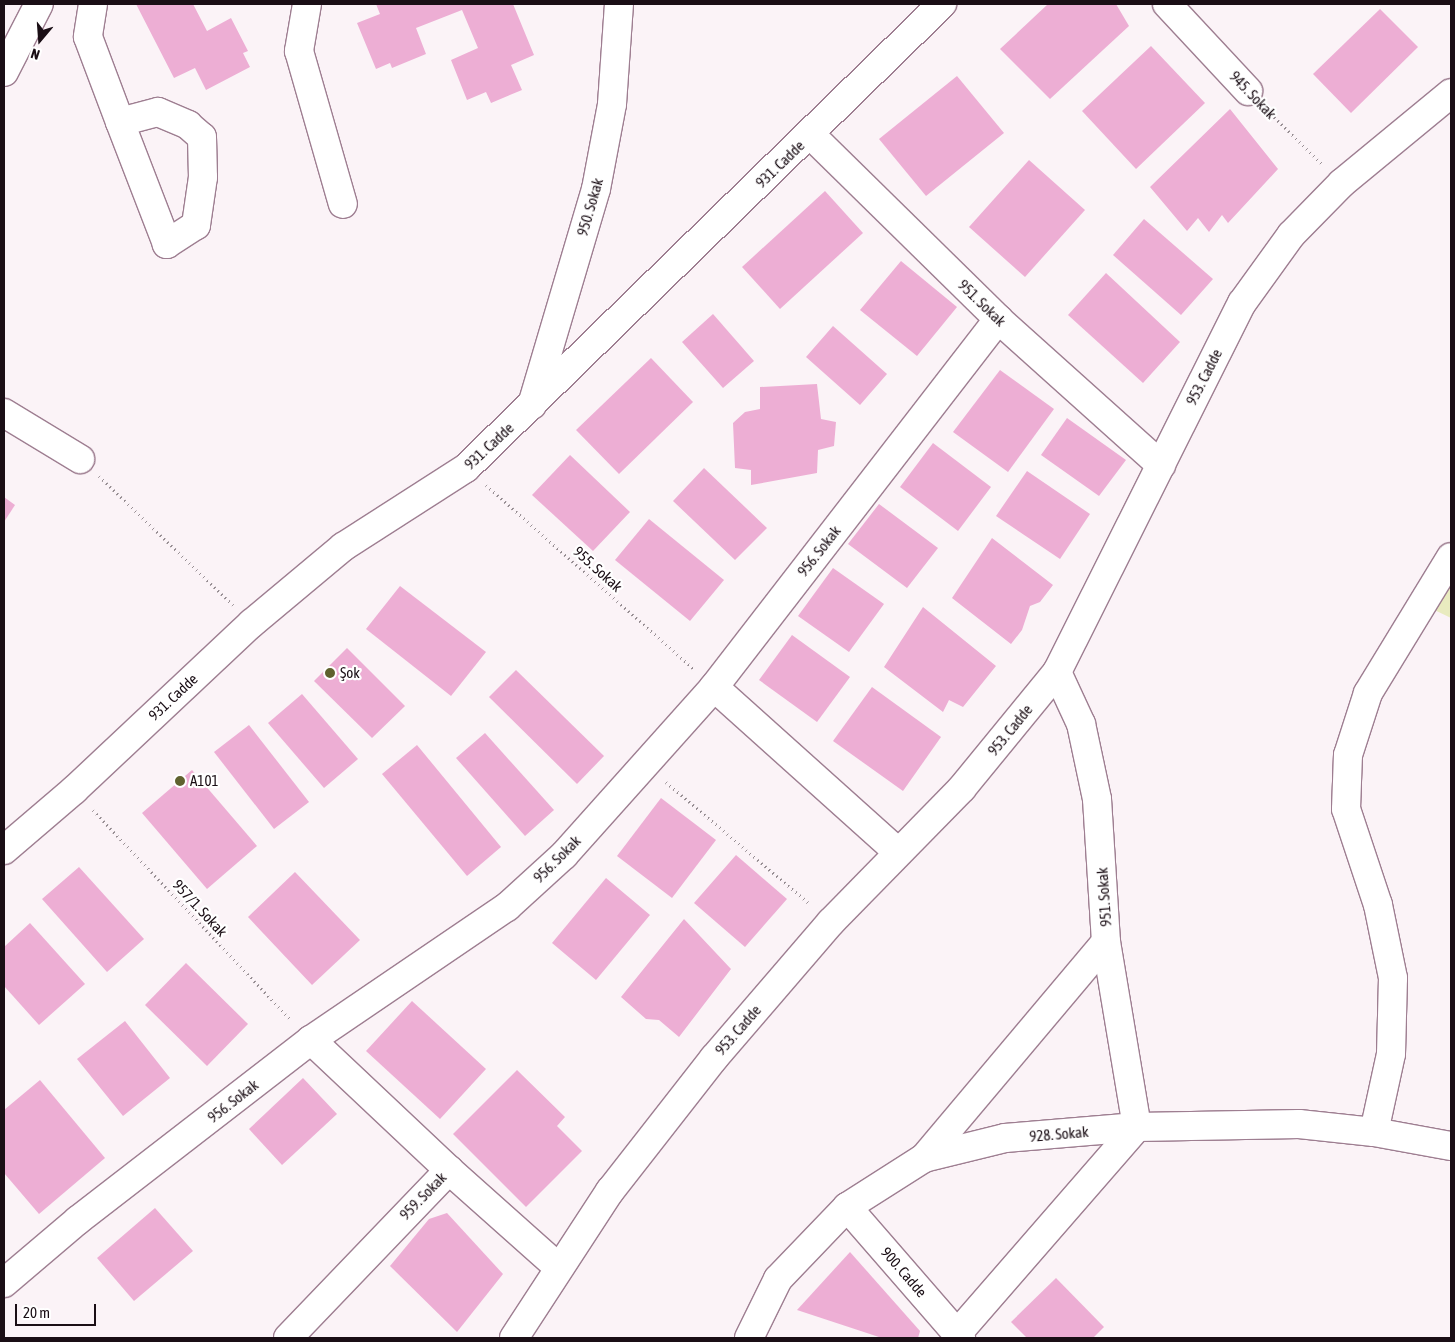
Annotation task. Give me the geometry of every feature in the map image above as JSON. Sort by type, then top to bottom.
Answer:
[{"type":"street","points":[[4,72],[39,4]]},
{"type":"street","points":[[93,4],[88,36],[120,122]]},
{"type":"street","points":[[307,4],[299,51],[343,204]]},
{"type":"street","name":"950. Sokak","points":[[532,404],[596,188],[612,104],[619,4]]},
{"type":"street","name":"931. Cadde","points":[[4,850],[74,790],[252,623],[343,547],[466,468],[942,4]]},
{"type":"street","name":"945. Sokak","points":[[1167,4],[1248,91]]},
{"type":"street","name":"953. Cadde","points":[[514,1338],[558,1267],[610,1190],[714,1058],[832,922],[962,788],[1057,672],[1242,303],[1291,235],[1342,183],[1451,93]]},
{"type":"street","name":"951. Sokak","points":[[810,134],[998,318],[1161,465]]},
{"type":"street","name":"956. Sokak","points":[[4,1283],[78,1220],[311,1040],[508,907],[564,855],[714,687],[998,318]]},
{"type":"street","points":[[4,413],[80,459]]},
{"type":"street","points":[[1374,1132],[1391,1054],[1393,978],[1378,905],[1346,810],[1348,755],[1368,693],[1451,557]]},
{"type":"street","name":"951. Sokak","points":[[1057,672],[1081,724],[1097,799],[1106,942],[1137,1127]]},
{"type":"street","points":[[714,687],[898,852]]},
{"type":"street","points":[[924,1158],[1106,942]]},
{"type":"street","name":"959. Sokak","points":[[288,1338],[449,1170],[311,1040]]},
{"type":"street","name":"928. Sokak","points":[[748,1338],[778,1279],[847,1207],[924,1158],[1004,1138],[1137,1127],[1299,1124],[1374,1132],[1451,1146]]},
{"type":"street","points":[[959,1336],[1137,1127]]},
{"type":"street","points":[[449,1170],[558,1267]]},
{"type":"street","name":"900. Cadde","points":[[847,1207],[959,1336]]},
{"type":"path","name":"945. Sokak","points":[[1248,91],[1342,183]]},
{"type":"path","points":[[80,459],[252,623]]},
{"type":"path","name":"955. Sokak","points":[[466,468],[714,687]]},
{"type":"path","points":[[645,765],[832,922]]},
{"type":"path","name":"957/1. Sokak","points":[[74,790],[311,1040]]},
{"type":"green space","points":[[1451,557],[1451,618],[1422,604]]},
{"type":"building","points":[[136,4],[193,4],[207,31],[231,18],[248,51],[243,53],[250,67],[206,90],[195,68],[174,78]]},
{"type":"building","points":[[376,4],[513,4],[534,55],[511,65],[522,90],[491,103],[486,92],[467,100],[451,60],[478,48],[462,10],[416,28],[426,54],[392,68],[390,63],[376,69],[357,23],[380,14]]},
{"type":"building","points":[[1048,4],[1116,4],[1129,26],[1050,99],[1000,49]]},
{"type":"building","points":[[1380,9],[1418,47],[1351,113],[1313,74]]},
{"type":"building","points":[[1151,46],[1205,103],[1136,169],[1082,111]]},
{"type":"building","points":[[957,76],[1004,133],[926,196],[879,139]]},
{"type":"building","points":[[1230,109],[1278,169],[1228,223],[1222,215],[1209,232],[1198,218],[1187,231],[1150,187]]},
{"type":"building","points":[[1029,160],[1085,210],[1025,277],[969,227]]},
{"type":"building","points":[[825,191],[863,233],[780,309],[742,267]]},
{"type":"building","points":[[1144,219],[1213,279],[1181,315],[1113,255]]},
{"type":"building","points":[[901,261],[957,307],[917,356],[860,310]]},
{"type":"building","points":[[1106,273],[1180,342],[1143,383],[1068,315]]},
{"type":"building","points":[[713,314],[754,361],[723,388],[682,342]]},
{"type":"building","points":[[833,326],[887,374],[860,405],[806,357]]},
{"type":"building","points":[[651,358],[693,402],[619,474],[576,430]]},
{"type":"building","points":[[1000,370],[1054,409],[1008,472],[953,432]]},
{"type":"building","points":[[817,384],[821,419],[836,422],[834,446],[818,450],[817,473],[751,485],[751,470],[735,468],[733,423],[745,412],[760,409],[760,387]]},
{"type":"building","points":[[1067,418],[1126,460],[1099,496],[1041,455]]},
{"type":"building","points":[[933,443],[991,487],[958,531],[900,487]]},
{"type":"building","points":[[570,455],[630,512],[593,551],[532,495]]},
{"type":"building","points":[[704,468],[767,528],[735,560],[673,501]]},
{"type":"building","points":[[1027,471],[1090,514],[1060,559],[996,516]]},
{"type":"building","points":[[4,497],[15,505],[4,522]]},
{"type":"building","points":[[879,504],[938,548],[907,588],[848,544]]},
{"type":"building","points":[[649,519],[724,580],[690,621],[615,560]]},
{"type":"building","points":[[992,538],[1053,585],[1040,602],[1030,606],[1022,630],[1011,644],[952,598]]},
{"type":"building","points":[[833,568],[884,604],[849,652],[798,616]]},
{"type":"building","points":[[400,586],[486,652],[451,696],[366,629]]},
{"type":"building","points":[[923,607],[996,666],[963,707],[949,700],[943,712],[884,667]]},
{"type":"building","points":[[792,635],[850,677],[817,722],[759,680]]},
{"type":"building","points":[[347,648],[405,706],[372,738],[314,681]]},
{"type":"building","points":[[516,670],[604,756],[577,784],[489,697]]},
{"type":"building","points":[[872,687],[941,737],[903,791],[833,741]]},
{"type":"building","points":[[302,694],[358,759],[324,788],[268,723]]},
{"type":"building","points":[[249,725],[309,802],[274,829],[214,752]]},
{"type":"building","points":[[485,733],[554,810],[525,836],[456,758]]},
{"type":"building","points":[[417,745],[501,847],[467,876],[382,774]]},
{"type":"building","points":[[192,770],[257,846],[207,889],[142,813]]},
{"type":"building","points":[[661,798],[716,840],[672,898],[617,856]]},
{"type":"building","points":[[736,855],[787,899],[745,947],[694,903]]},
{"type":"building","points":[[79,867],[144,939],[107,972],[42,899]]},
{"type":"building","points":[[295,872],[360,940],[312,985],[248,917]]},
{"type":"building","points":[[606,878],[650,915],[596,980],[552,943]]},
{"type":"building","points":[[684,919],[731,969],[679,1037],[659,1020],[646,1019],[621,997]]},
{"type":"building","points":[[30,923],[85,984],[39,1025],[4,986],[4,947]]},
{"type":"building","points":[[186,963],[248,1024],[207,1066],[145,1005]]},
{"type":"building","points":[[412,1001],[486,1069],[440,1119],[366,1051]]},
{"type":"building","points":[[125,1021],[170,1078],[123,1116],[77,1059]]},
{"type":"building","points":[[517,1070],[565,1117],[557,1126],[582,1151],[526,1207],[453,1134]]},
{"type":"building","points":[[303,1078],[337,1114],[282,1165],[249,1129]]},
{"type":"building","points":[[40,1080],[105,1158],[39,1214],[4,1173],[4,1110]]},
{"type":"building","points":[[155,1208],[193,1251],[134,1301],[97,1258]]},
{"type":"building","points":[[447,1213],[503,1274],[457,1332],[390,1266],[429,1219]]},
{"type":"building","points":[[850,1252],[920,1331],[918,1338],[882,1338],[797,1310]]},
{"type":"building","points":[[1056,1278],[1104,1327],[1093,1338],[1027,1338],[1011,1322]]},
{"type":"place","name":"Şok","points":[[330,673]]},
{"type":"place","name":"A101","points":[[180,781]]}]
